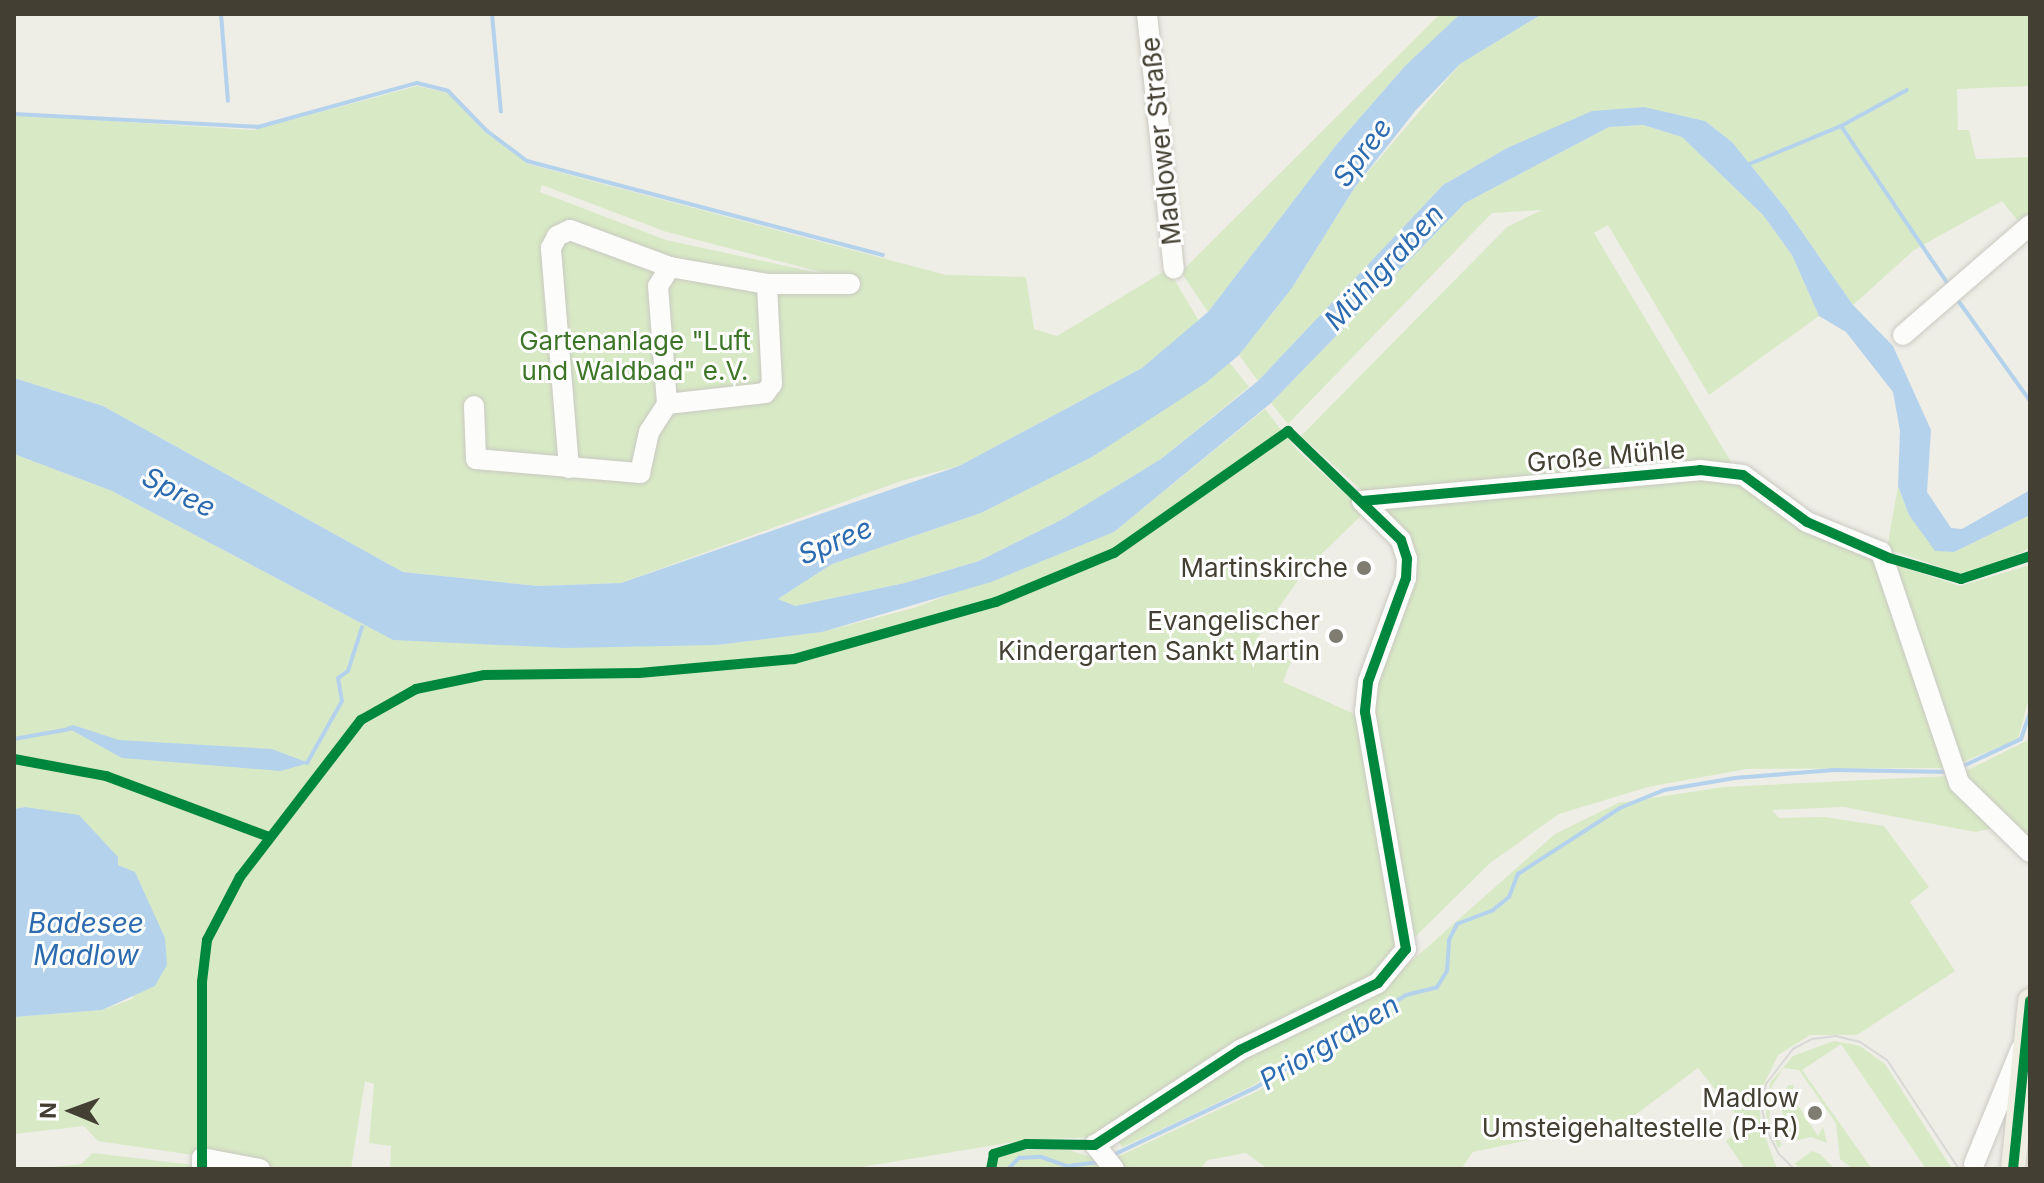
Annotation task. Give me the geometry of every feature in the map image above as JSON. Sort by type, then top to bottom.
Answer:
[{"type":"main road","points":[[2013,1169],[2030,1001]]},
{"type":"street","name":"Madlower Straße","points":[[1147,14],[1174,269]]},
{"type":"street","points":[[1903,335],[2030,225]]},
{"type":"street","points":[[569,468],[551,248],[557,236],[570,230],[670,267],[767,284],[850,284]]},
{"type":"street","points":[[474,406],[476,459],[640,473],[649,432],[667,404],[658,286],[670,267]]},
{"type":"street","points":[[667,404],[765,393],[772,384],[767,284]]},
{"type":"street","name":"Große Mühle","points":[[1113,1168],[1096,1148],[1240,1050],[1378,983],[1406,949],[1365,712],[1368,682],[1406,578],[1407,559],[1401,540],[1362,501],[1700,470],[1743,475],[1807,522],[1881,552],[1949,761],[1959,783],[2030,852]]},
{"type":"street","points":[[1974,1164],[2026,1036]]},
{"type":"street","points":[[202,1164],[260,1169]]},
{"type":"green space","points":[[1440,14],[1461,14],[1405,66],[1337,144],[1208,312],[1181,272]]},
{"type":"green space","points":[[1542,14],[2030,14],[2030,86],[1957,89],[1958,130],[1969,130],[1976,159],[2030,157],[2030,220],[2022,226],[2002,201],[1914,250],[1853,305],[1786,209],[1732,142],[1705,121],[1643,107],[1592,112],[1507,148],[1443,185],[1258,381],[1239,355],[1292,288],[1355,187],[1460,64]]},
{"type":"green space","name":"Gartenanlage \"Luft und Waldbad\" e.V.","points":[[417,86],[448,93],[485,132],[528,164],[946,275],[1026,277],[1034,329],[1057,336],[1168,269],[1199,321],[1142,368],[959,466],[901,481],[621,583],[538,586],[403,572],[103,406],[14,378],[14,115],[254,130]],"holes":[[[542,185],[664,231],[652,228],[851,280],[666,240],[540,192]]]},
{"type":"green space","points":[[1643,125],[1682,137],[1763,215],[1792,255],[1819,316],[1709,395],[1608,225],[1594,233],[1734,467],[1368,496],[1301,436],[1507,227],[1542,210],[1492,213],[1288,424],[1271,403],[1465,203],[1609,127]]},
{"type":"green space","points":[[1230,363],[1249,387],[1161,459],[1061,520],[979,561],[905,583],[795,606],[778,599],[832,564],[981,513],[1092,457]]},
{"type":"green space","points":[[1265,409],[1297,450],[1365,512],[1306,569],[1254,643],[1291,661],[1283,682],[1359,716],[1398,948],[1376,978],[1099,1137],[1026,1140],[849,1169],[390,1169],[391,1146],[369,1143],[374,1084],[365,1081],[351,1169],[289,1169],[98,1141],[84,1126],[14,1134],[14,1017],[102,1010],[132,999],[165,938],[118,865],[25,807],[14,809],[14,454],[112,491],[393,640],[717,645],[821,632],[914,608],[1114,532]]},
{"type":"green space","points":[[1703,475],[1741,482],[1877,560],[1947,768],[1746,769],[1648,787],[1559,814],[1490,863],[1412,940],[1387,811],[1372,685],[1414,572],[1376,505]]},
{"type":"green space","points":[[1898,486],[1909,515],[1928,539],[1954,552],[2030,515],[2030,548],[1991,567],[1961,574],[1887,549]]},
{"type":"green space","points":[[1890,563],[1960,586],[2030,565],[2030,694],[2018,739],[1956,765]]},
{"type":"green space","points":[[2030,739],[2030,844],[1960,774]]},
{"type":"green space","points":[[1950,776],[1995,828],[1975,832],[1844,807],[1772,810],[1779,818],[1824,817],[1884,826],[1929,887],[1910,902],[1955,971],[1857,1035],[1810,1035],[1778,1055],[1759,1095],[1761,1125],[1777,1169],[1745,1169],[1726,1141],[1745,1126],[1698,1068],[1631,1118],[1473,1152],[1461,1169],[1268,1169],[1246,1153],[1208,1160],[1200,1169],[1122,1169],[1111,1160],[1258,1091],[1392,1006],[1389,1001],[1252,1086],[1123,1147],[1116,1140],[1263,1042],[1380,989],[1555,834],[1618,803],[1724,787]]},
{"type":"green space","points":[[1834,1041],[1860,1046],[1885,1064],[1952,1169],[1926,1169],[1841,1044],[1802,1070],[1872,1169],[1853,1169],[1840,1159],[1836,1123],[1799,1070],[1783,1068],[1771,1088],[1769,1122],[1782,1145],[1778,1148],[1766,1115],[1770,1083],[1793,1056]]},
{"type":"green space","points":[[1788,1085],[1794,1085],[1791,1095],[1818,1136],[1823,1127],[1827,1143],[1811,1137],[1790,1142],[1780,1103]]},
{"type":"green space","points":[[1019,1150],[1069,1150],[1091,1157],[1106,1169],[994,1169],[996,1159]]},
{"type":"green space","points":[[1812,1151],[1820,1154],[1835,1169],[1802,1169],[1794,1164]]},
{"type":"green space","points":[[93,1153],[193,1165],[192,1169],[33,1169],[81,1164]]},
{"type":"water","points":[[1542,14],[1460,64],[1416,110],[1355,187],[1292,288],[1239,355],[1207,382],[1092,457],[981,513],[832,564],[778,599],[795,606],[905,583],[979,561],[1061,520],[1161,459],[1258,381],[1443,185],[1507,148],[1592,111],[1644,107],[1705,121],[1732,142],[1786,209],[1853,305],[1893,346],[1931,430],[1927,492],[1951,528],[1962,529],[2030,490],[2030,515],[1954,552],[1935,551],[1909,515],[1898,486],[1900,431],[1893,392],[1846,332],[1819,316],[1792,255],[1763,215],[1682,137],[1643,125],[1609,127],[1465,203],[1271,403],[1114,532],[991,582],[822,632],[717,645],[565,648],[393,640],[112,491],[14,454],[14,378],[103,406],[403,572],[538,586],[621,583],[959,466],[1142,368],[1208,312],[1337,144],[1405,66],[1458,16]]},
{"type":"water","points":[[73,725],[119,740],[272,749],[309,763],[281,771],[122,758],[66,727]]},
{"type":"water","name":"Badesee Madlow","points":[[25,807],[79,815],[118,857],[118,865],[135,872],[165,938],[167,965],[155,986],[102,1010],[14,1017],[14,809]]},
{"type":"waterway","points":[[221,14],[228,101]]},
{"type":"waterway","points":[[492,14],[501,112]]},
{"type":"waterway","points":[[14,114],[258,127],[417,83],[448,91],[487,131],[527,161],[883,255]]},
{"type":"waterway","points":[[1747,165],[1841,126],[1907,90]]},
{"type":"waterway","points":[[1841,126],[1950,287]]},
{"type":"waterway","points":[[1957,299],[2030,401]]},
{"type":"waterway","points":[[307,763],[342,701],[338,678],[348,671],[362,627]]},
{"type":"waterway","name":"Priorgraben","points":[[1961,767],[2021,739],[2030,713]]},
{"type":"waterway","points":[[14,739],[70,729]]},
{"type":"waterway","name":"Priorgraben","points":[[1113,1155],[1255,1088],[1406,995],[1437,987],[1447,971],[1449,940],[1457,924],[1493,910],[1509,897],[1518,874],[1620,808],[1664,790],[1735,778],[1834,770],[1950,772]]},
{"type":"waterway","name":"Priorgraben","points":[[1008,1169],[1019,1158],[1041,1157],[1067,1166],[1098,1162]]},
{"type":"tram line","points":[[1794,1169],[1779,1154],[1766,1129],[1762,1108],[1766,1084],[1793,1049],[1812,1039],[1836,1036],[1860,1042],[1887,1060],[1959,1169]]},
{"type":"cycle path","points":[[202,1169],[202,982],[207,940],[240,877],[361,720],[416,689],[484,675],[639,673],[794,659],[996,602],[1114,553],[1288,431],[1401,540],[1407,559],[1406,578],[1368,682],[1365,712],[1406,949],[1378,983],[1240,1050],[1095,1145],[1026,1144],[994,1154],[991,1169]]},
{"type":"cycle path","points":[[1362,501],[1700,470],[1743,475],[1807,522],[1889,558],[1961,579],[2030,556]]},
{"type":"cycle path","points":[[14,759],[106,776],[269,837]]},
{"type":"cycle path","points":[[2013,1169],[2030,1001]]},
{"type":"place","name":"Martinskirche","points":[[1364,568]]},
{"type":"place","name":"Evangelischer Kindergarten Sankt Martin","points":[[1336,636]]},
{"type":"place","name":"Madlow Umsteigehaltestelle (P+R)","points":[[1815,1113]]},
{"type":"water label","name":"Spree","points":[[1362,152]]},
{"type":"water label","name":"Mühlgraben","points":[[1384,267]]},
{"type":"water label","name":"Spree","points":[[179,492]]},
{"type":"water label","name":"Spree","points":[[835,541]]}]
